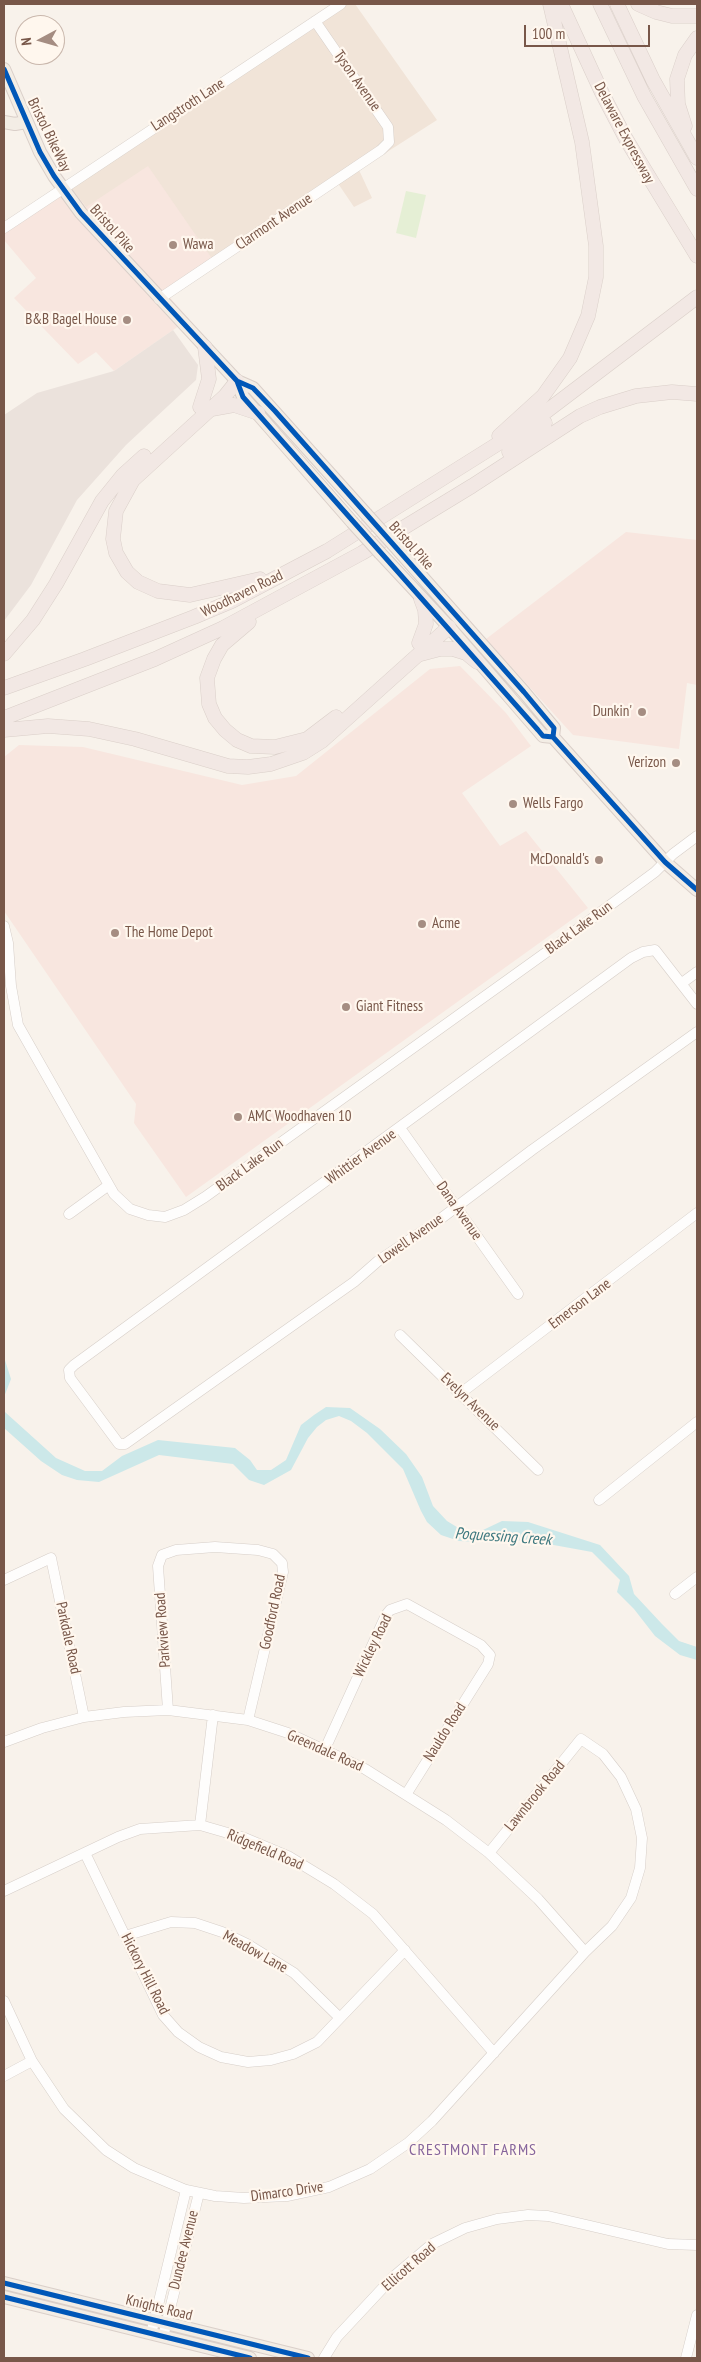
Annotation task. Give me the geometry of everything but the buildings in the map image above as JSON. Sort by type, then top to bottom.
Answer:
[{"type":"highway","points":[[462,465],[500,435],[543,396],[570,358],[581,335],[593,295],[596,277],[596,246],[591,194],[577,114],[550,4]]},
{"type":"highway","name":"Delaware Expressway","points":[[562,4],[598,86],[626,139],[697,256]]},
{"type":"highway","points":[[600,4],[644,96],[697,189]]},
{"type":"highway","points":[[617,4],[657,88],[697,156]]},
{"type":"highway","points":[[638,4],[656,12],[672,16],[697,16]]},
{"type":"highway","points":[[697,38],[682,63],[677,88],[683,122],[697,156]]},
{"type":"highway","points":[[462,465],[531,423],[694,305]]},
{"type":"highway","points":[[422,516],[694,305]]},
{"type":"highway","points":[[204,409],[209,379],[205,347]]},
{"type":"highway","points":[[4,654],[33,620],[47,599],[108,492],[131,468],[237,381]]},
{"type":"highway","points":[[422,516],[566,423],[593,410],[636,396],[672,392],[697,394]]},
{"type":"highway","points":[[258,413],[234,405],[204,409],[138,474],[124,492],[116,511],[112,532],[114,546],[119,560],[127,572],[138,582],[158,591],[174,594],[198,594],[234,587],[294,569]]},
{"type":"highway","name":"Woodhaven Road","points":[[4,688],[85,660],[194,618],[294,569],[382,518],[462,465]]},
{"type":"highway","name":"Woodhaven Road","points":[[4,718],[192,643],[303,585],[422,516]]},
{"type":"highway","points":[[303,585],[234,634],[222,645],[211,666],[206,684],[209,704],[220,724],[237,740],[251,746],[267,748],[292,744],[306,739],[328,725],[420,649],[426,624],[425,610],[421,599]]},
{"type":"highway","points":[[4,644],[47,599]]},
{"type":"highway","points":[[4,730],[48,726],[75,728],[135,739],[218,764],[248,767],[271,764],[303,753],[322,742],[450,622]]},
{"type":"highway","points":[[420,649],[453,649],[466,653],[477,662]]},
{"type":"highway","points":[[4,734],[75,728]]},
{"type":"main road","name":"Bristol Pike","points":[[4,69],[44,159],[62,188],[91,225],[237,381],[243,397],[421,599],[450,622],[554,728],[553,737]]},
{"type":"main road","points":[[4,122],[15,124],[26,122]]},
{"type":"main road","name":"Bristol Pike","points":[[237,381],[253,388],[393,544],[477,662],[543,736],[553,737],[664,862],[697,890]]},
{"type":"main road","name":"Knights Road","points":[[4,2284],[308,2358]]},
{"type":"main road","name":"Knights Road","points":[[4,2297],[250,2358]]},
{"type":"street","name":"Langstroth Lane","points":[[4,228],[341,4]]},
{"type":"street","name":"Tyson Avenue","points":[[315,21],[388,128],[390,138],[388,144]]},
{"type":"street","name":"Clarmont Avenue","points":[[159,299],[388,144]]},
{"type":"street","name":"Black Lake Run","points":[[4,926],[8,943],[11,986],[18,1024],[114,1194],[130,1209],[148,1215],[166,1217],[184,1210],[206,1197],[548,951],[654,872],[697,836]]},
{"type":"street","name":"Whittier Avenue","points":[[125,1444],[119,1444],[70,1378],[68,1370],[74,1365],[631,958],[649,950],[655,950],[682,983]]},
{"type":"street","points":[[697,972],[682,983],[697,1004]]},
{"type":"street","name":"Lowell Avenue","points":[[125,1444],[697,1032]]},
{"type":"street","name":"Dana Avenue","points":[[400,1128],[518,1294]]},
{"type":"street","points":[[69,1214],[109,1186]]},
{"type":"street","name":"Emerson Lane","points":[[461,1393],[697,1213]]},
{"type":"street","name":"Evelyn Avenue","points":[[400,1336],[461,1393],[538,1470]]},
{"type":"street","points":[[599,1500],[697,1422]]},
{"type":"street","name":"Goodford Road","points":[[165,1554],[176,1550],[216,1547],[258,1550],[273,1554],[282,1562],[283,1572],[248,1720]]},
{"type":"street","name":"Parkview Road","points":[[165,1554],[162,1555],[158,1566],[168,1710]]},
{"type":"street","name":"Parkdale Road","points":[[4,1580],[51,1558],[84,1717]]},
{"type":"street","points":[[676,1594],[697,1577]]},
{"type":"street","name":"Wickley Road","points":[[324,1749],[386,1615],[398,1605],[406,1604],[481,1645],[490,1655],[484,1671]]},
{"type":"street","name":"Nauldo Road","points":[[407,1793],[484,1671]]},
{"type":"street","name":"Greendale Road","points":[[5,1739],[84,1717],[124,1712],[168,1710],[248,1720],[288,1734],[365,1769],[407,1793],[446,1820],[489,1853],[538,1900],[585,1952]]},
{"type":"street","points":[[200,1825],[212,1715]]},
{"type":"street","name":"Dimarco Drive","points":[[4,2001],[32,2061],[64,2109],[106,2150],[134,2168],[186,2190],[244,2198],[287,2196],[329,2187],[370,2169],[408,2143],[432,2121],[585,1952],[612,1926],[631,1898],[640,1868],[642,1840],[636,1809],[621,1776],[603,1754],[581,1739]]},
{"type":"street","name":"Lawnbrook Road","points":[[489,1853],[581,1739]]},
{"type":"street","name":"Ridgefield Road","points":[[4,1891],[118,1837],[140,1829],[200,1825],[245,1838],[279,1853],[334,1884],[373,1914],[494,2053]]},
{"type":"street","name":"Hickory Hill Road","points":[[85,1853],[163,2015],[185,2037],[199,2047],[221,2057],[248,2062],[272,2060],[293,2054],[317,2042],[405,1950]]},
{"type":"street","name":"Meadow Lane","points":[[126,1936],[171,1922],[195,1923],[222,1932],[247,1944],[294,1973],[340,2018]]},
{"type":"street","points":[[4,2076],[32,2061]]},
{"type":"street","name":"Dundee Avenue","points":[[157,2335],[186,2190]]},
{"type":"street","name":"Dundee Avenue","points":[[160,2321],[199,2193]]},
{"type":"street","name":"Ellicott Road","points":[[324,2358],[337,2337],[393,2277],[432,2244],[465,2228],[497,2219],[528,2215],[548,2216],[668,2244],[697,2245]]},
{"type":"street","points":[[686,2358],[694,2344],[697,2314]]},
{"type":"shaded area","points":[[344,4],[355,4],[437,120],[359,170],[372,198],[354,207],[337,182],[213,260],[86,207],[70,187]]},
{"type":"shaded area","points":[[148,166],[213,260],[165,292],[189,319],[114,371],[96,352],[78,364],[14,298],[36,278],[4,240],[4,234],[70,187],[86,207]]},
{"type":"shaded area","points":[[173,330],[198,365],[196,380],[126,445],[77,500],[31,585],[4,621],[4,415],[37,393],[114,371]]},
{"type":"shaded area","points":[[626,532],[697,540],[697,685],[687,683],[679,749],[573,735],[486,639]]},
{"type":"shaded area","points":[[460,666],[506,713],[531,746],[462,793],[500,846],[526,831],[588,908],[186,1197],[134,1123],[136,1104],[4,911],[4,757],[19,745],[83,747],[242,785],[296,776],[430,669]]},
{"type":"green space","points":[[406,191],[426,195],[416,238],[396,233]]},
{"type":"water","points":[[4,1357],[11,1379],[4,1397]]},
{"type":"water","name":"Poquessing Creek","points":[[4,1405],[5,1412],[56,1458],[85,1471],[102,1471],[122,1456],[158,1440],[235,1448],[250,1460],[257,1470],[271,1470],[286,1460],[301,1425],[326,1407],[350,1408],[380,1429],[406,1454],[422,1477],[433,1506],[447,1521],[465,1532],[483,1530],[502,1521],[528,1522],[600,1545],[629,1576],[634,1594],[662,1624],[679,1641],[697,1647],[697,1660],[680,1655],[655,1636],[634,1609],[617,1592],[620,1580],[592,1552],[526,1540],[499,1543],[459,1541],[441,1535],[427,1522],[403,1469],[367,1433],[351,1421],[339,1416],[326,1420],[317,1427],[308,1438],[291,1470],[264,1485],[249,1480],[233,1464],[159,1455],[99,1482],[77,1480],[62,1475],[41,1461],[4,1428]]},
{"type":"cycle path","name":"Bristol BikeWay","points":[[4,69],[40,152],[54,176],[81,213],[237,381],[253,388],[275,411],[524,692],[554,728],[553,737]]},
{"type":"cycle path","points":[[237,381],[243,397],[543,736],[553,737],[665,862],[697,890]]},
{"type":"cycle path","points":[[4,2283],[308,2358]]},
{"type":"cycle path","points":[[4,2297],[250,2358]]},
{"type":"place","name":"Wawa","points":[[173,245]]},
{"type":"place","name":"B&B Bagel House","points":[[127,320]]},
{"type":"place","name":"Dunkin'","points":[[642,712]]},
{"type":"place","name":"Verizon","points":[[676,763]]},
{"type":"place","name":"Wells Fargo","points":[[513,804]]},
{"type":"place","name":"McDonald's","points":[[599,860]]},
{"type":"place","name":"Acme","points":[[422,924]]},
{"type":"place","name":"The Home Depot","points":[[115,933]]},
{"type":"place","name":"Giant Fitness","points":[[346,1007]]},
{"type":"place","name":"AMC Woodhaven 10","points":[[238,1117]]},
{"type":"district","name":"CRESTMONT FARMS","points":[[473,2150]]}]
